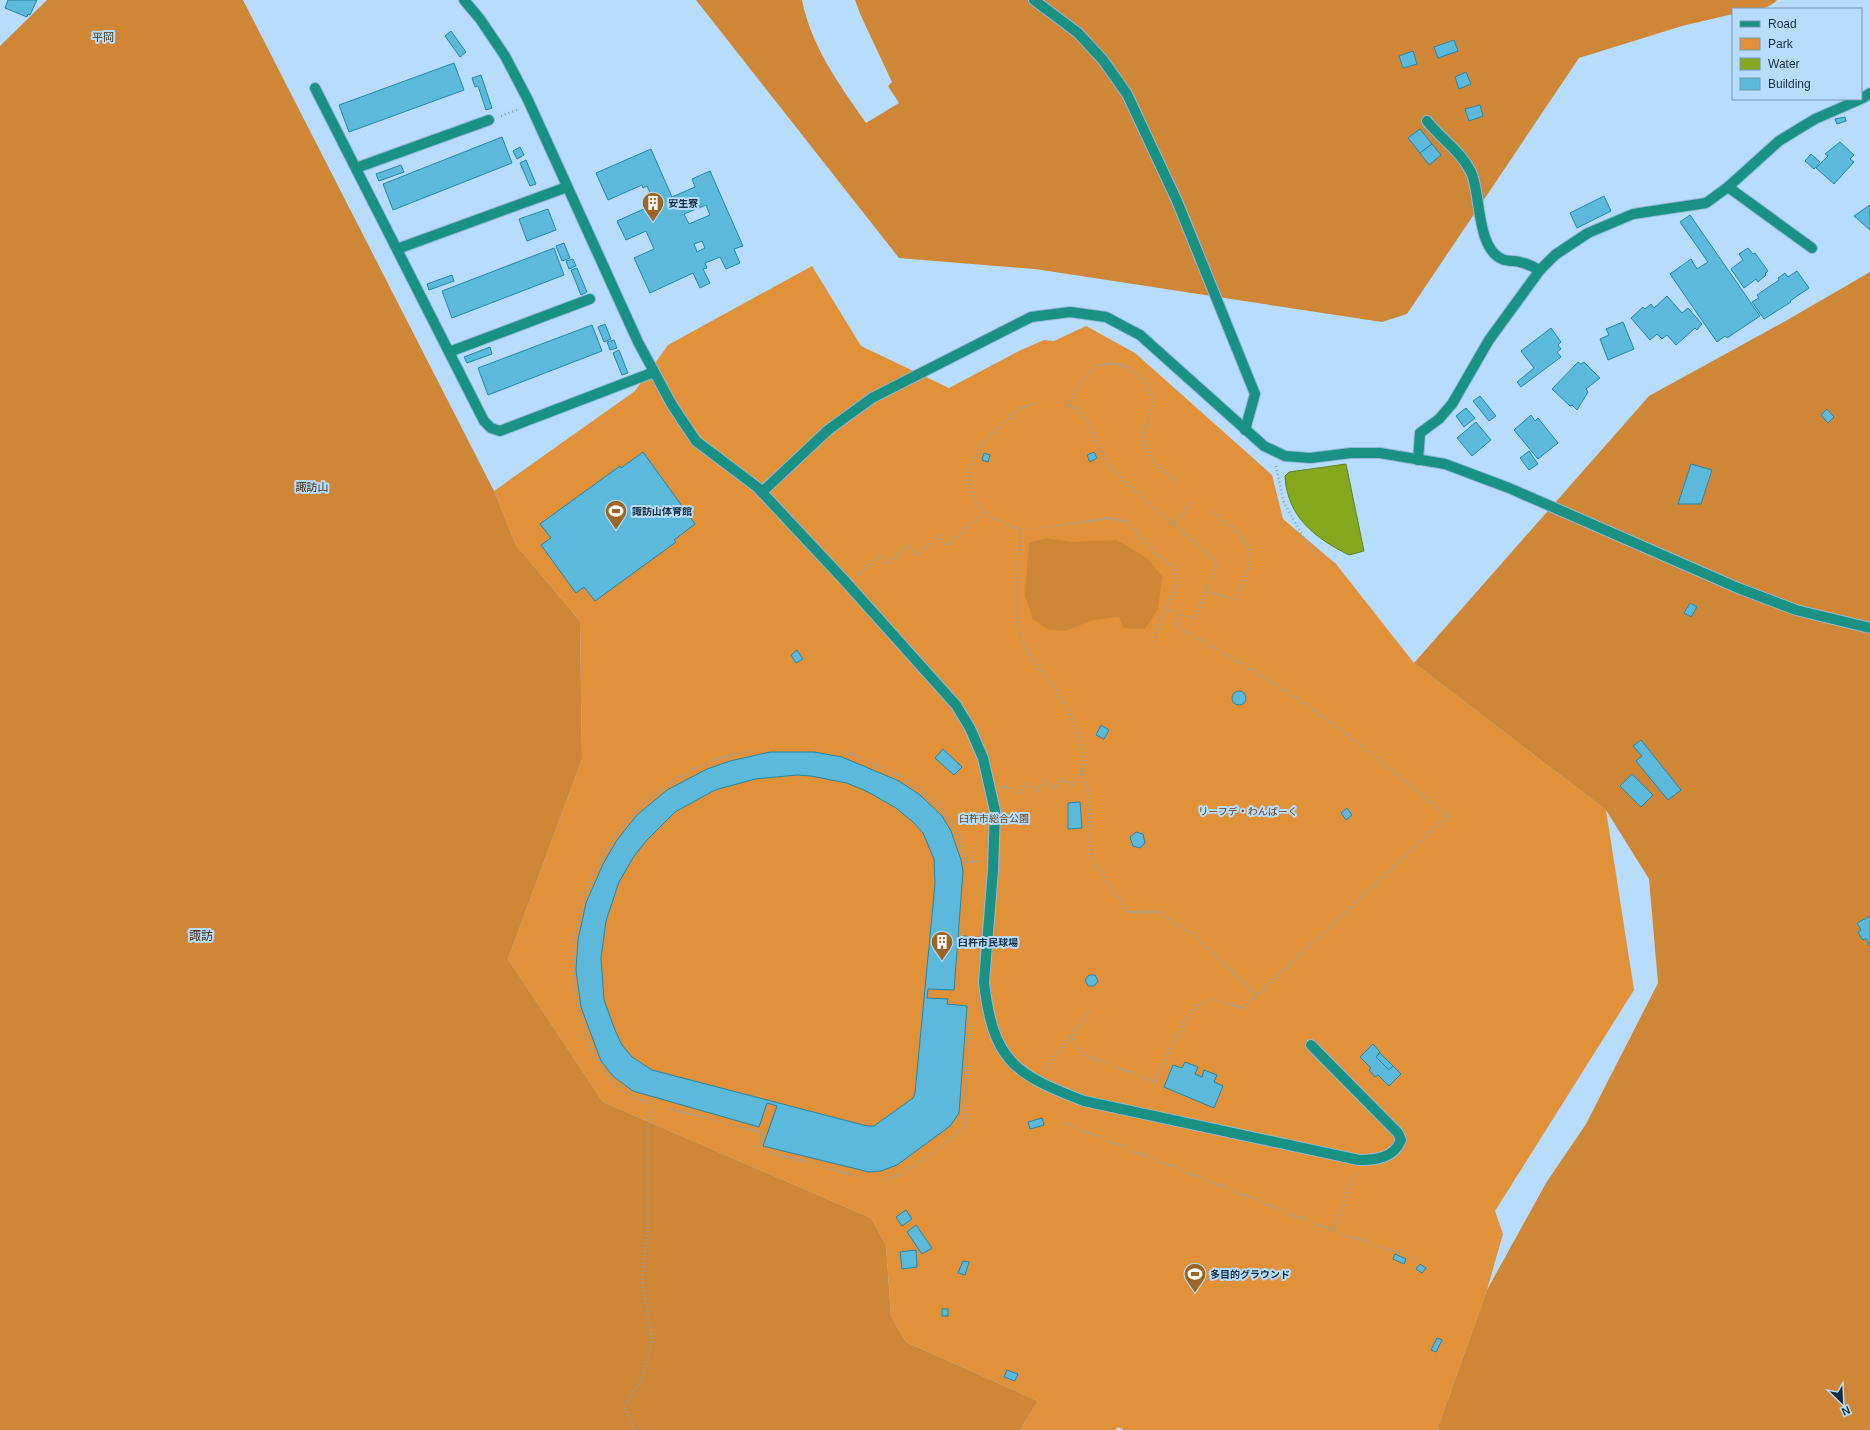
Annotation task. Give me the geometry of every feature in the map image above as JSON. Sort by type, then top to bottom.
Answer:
[{"type":"street","points":[[464,0],[480,19],[506,56],[638,342],[672,405],[696,440],[762,492],[844,580],[956,705],[970,728],[984,758],[995,811],[993,870],[984,982],[988,1012],[994,1030],[1005,1054],[1012,1064],[1040,1084],[1084,1101],[1359,1160],[1384,1158],[1399,1146],[1401,1140],[1398,1133],[1312,1045]]},
{"type":"street","points":[[1034,0],[1078,33],[1102,60],[1127,94],[1177,201],[1255,394],[1245,430]]},
{"type":"street","points":[[315,88],[484,421],[491,428],[500,431],[654,372]]},
{"type":"street","points":[[1418,460],[1420,433],[1439,420],[1452,404],[1488,340],[1540,270],[1555,255],[1588,233],[1633,214],[1706,203],[1728,187],[1779,141],[1815,119],[1858,100]]},
{"type":"street","points":[[356,168],[489,120]]},
{"type":"street","points":[[1427,121],[1439,135],[1461,155],[1469,168],[1476,188],[1479,218],[1482,228],[1495,253],[1502,259],[1524,263],[1540,270]]},
{"type":"street","points":[[397,249],[567,187]]},
{"type":"street","points":[[1728,187],[1812,248]]},
{"type":"street","points":[[449,352],[590,299]]},
{"type":"street","points":[[762,492],[828,430],[872,398],[1031,317],[1070,312],[1106,317],[1140,336],[1264,446],[1285,456],[1310,458],[1350,453],[1380,453],[1445,464],[1509,488],[1738,588],[1796,610],[1870,628]]},
{"type":"path","points":[[489,120],[519,109]]},
{"type":"path","points":[[1068,405],[1082,380],[1095,369],[1103,365],[1117,365],[1135,373],[1146,384],[1152,397],[1152,405],[1144,440],[1146,446],[1151,457],[1176,482]]},
{"type":"path","points":[[1154,641],[1165,609],[1179,582],[1174,568],[1159,557],[1127,522],[1110,518],[1021,532],[1003,524],[984,512],[976,500],[969,480],[973,456],[981,444],[1013,413],[1025,405],[1047,401],[1068,405],[1091,424],[1107,461],[1126,484],[1214,560],[1216,566],[1195,618],[1165,609]]},
{"type":"path","points":[[1276,465],[1284,503],[1306,542],[1322,559]]},
{"type":"path","points":[[1174,524],[1193,502]]},
{"type":"path","points":[[1207,590],[1235,601],[1251,561],[1250,554],[1242,538],[1212,511]]},
{"type":"path","points":[[861,572],[880,555],[888,564],[908,545],[917,556],[938,536],[947,546],[984,512]]},
{"type":"path","points":[[1000,788],[1008,787],[1020,794],[1027,784],[1037,791],[1044,780],[1054,788],[1061,779],[1072,785],[1082,769],[1084,761],[1082,751],[1063,700],[1033,662],[1019,633],[1018,601],[1021,532]]},
{"type":"path","points":[[1070,1036],[1085,1055],[1156,1082],[1186,1019],[1197,1005],[1211,1000],[1243,1008],[1448,816],[1348,735],[1324,718],[1240,662],[1176,626],[1182,614]]},
{"type":"path","points":[[970,1022],[965,1125],[943,1145],[905,1172],[893,1178],[883,1180],[860,1178],[756,1148],[762,1133],[653,1106],[624,1090],[600,1065],[578,1012],[574,968],[580,912],[594,870],[616,834],[637,808],[674,780],[705,763],[737,752],[760,748],[788,746],[843,751],[889,770],[928,796],[939,808],[954,828],[966,863],[979,861]]},
{"type":"path","points":[[1082,769],[1088,792],[1092,860],[1128,912],[1158,912],[1195,936],[1258,995]]},
{"type":"path","points":[[1040,1084],[1070,1036],[1090,1011]]},
{"type":"path","points":[[636,1430],[625,1409],[625,1405],[641,1380],[650,1352],[652,1339],[642,1281],[648,1228],[648,1127],[653,1106]]},
{"type":"path","points":[[1064,1123],[1334,1231],[1417,1259]]},
{"type":"path","points":[[1334,1231],[1359,1160]]},
{"type":"green space","name":"臼杵市総合公園","points":[[812,266],[861,346],[949,388],[1021,350],[1044,340],[1054,341],[1086,326],[1135,353],[1272,475],[1283,519],[1336,564],[1414,663],[1606,810],[1634,990],[1495,1211],[1503,1234],[1487,1290],[1437,1430],[1124,1430],[1118,1427],[1115,1430],[1020,1430],[1038,1401],[906,1342],[891,1316],[886,1245],[871,1218],[603,1102],[508,959],[582,759],[580,621],[516,545],[494,491],[635,391],[668,345]]},
{"type":"shaded area","points":[[47,0],[243,0],[494,491],[516,545],[580,621],[582,759],[508,959],[603,1102],[871,1218],[886,1245],[891,1316],[906,1342],[1038,1401],[1020,1430],[0,1430],[0,46]]},
{"type":"shaded area","points":[[696,0],[802,0],[806,17],[819,49],[846,95],[866,123],[899,103],[888,86],[892,82],[855,0],[1777,0],[1773,4],[1762,8],[1732,8],[1732,14],[1682,26],[1579,58],[1407,314],[1382,322],[1035,269],[899,258]]},
{"type":"shaded area","points":[[1870,272],[1870,1430],[1437,1430],[1487,1290],[1546,1183],[1586,1124],[1658,983],[1649,879],[1606,810],[1414,663],[1649,396],[1782,323]]},
{"type":"shaded area","points":[[1046,538],[1071,542],[1117,540],[1147,558],[1162,576],[1158,609],[1145,629],[1124,628],[1119,617],[1092,620],[1066,631],[1049,630],[1033,619],[1025,596],[1029,543]]},
{"type":"water","points":[[1346,464],[1364,551],[1349,555],[1314,533],[1297,515],[1287,490],[1285,476],[1289,472]]},
{"type":"building","points":[[8,0],[37,0],[30,15],[28,14],[27,17],[5,8]]},
{"type":"building","points":[[451,31],[466,52],[460,57],[445,36]]},
{"type":"building","points":[[1454,40],[1458,51],[1438,58],[1434,47]]},
{"type":"building","points":[[1413,51],[1417,64],[1403,68],[1399,56]]},
{"type":"building","points":[[454,63],[464,90],[349,132],[339,105]]},
{"type":"building","points":[[1466,72],[1471,84],[1459,89],[1455,77]]},
{"type":"building","points":[[481,75],[492,108],[486,110],[478,86],[475,87],[472,78]]},
{"type":"building","points":[[1480,105],[1483,116],[1469,121],[1465,109]]},
{"type":"building","points":[[1845,117],[1846,121],[1837,124],[1835,119]]},
{"type":"building","points":[[1420,129],[1432,144],[1420,153],[1408,138]]},
{"type":"building","points":[[502,137],[512,163],[393,210],[383,184]]},
{"type":"building","points":[[1840,142],[1854,155],[1850,159],[1854,162],[1834,184],[1816,168],[1828,156],[1825,154]]},
{"type":"building","points":[[1432,144],[1441,155],[1429,165],[1420,153]]},
{"type":"building","points":[[520,147],[524,155],[517,159],[513,151]]},
{"type":"building","name":"安生寮","points":[[651,149],[672,197],[695,187],[692,179],[710,171],[743,246],[734,249],[740,263],[726,269],[720,257],[705,263],[707,268],[703,269],[710,283],[700,288],[693,273],[650,293],[634,258],[654,249],[646,231],[626,240],[617,221],[655,204],[647,186],[643,188],[642,185],[608,200],[596,173]],"holes":[[[706,205],[710,215],[689,224],[684,214]],[[702,241],[705,248],[697,252],[694,244]]]},
{"type":"building","points":[[1811,154],[1820,162],[1814,169],[1805,161]]},
{"type":"building","points":[[526,160],[536,184],[530,186],[520,163]]},
{"type":"building","points":[[401,165],[404,172],[379,181],[376,174]]},
{"type":"building","points":[[1604,196],[1611,211],[1577,228],[1570,213]]},
{"type":"building","points":[[1870,205],[1870,230],[1854,216]]},
{"type":"building","points":[[548,209],[556,230],[527,241],[519,219]]},
{"type":"building","points":[[1690,215],[1760,316],[1727,338],[1725,336],[1717,342],[1670,274],[1691,259],[1697,269],[1708,262],[1680,222]]},
{"type":"building","points":[[564,243],[570,258],[562,261],[556,246]]},
{"type":"building","points":[[554,248],[564,275],[452,318],[442,291]]},
{"type":"building","points":[[1748,248],[1753,254],[1755,253],[1768,271],[1765,274],[1766,275],[1758,282],[1756,279],[1744,288],[1731,269],[1743,260],[1739,254]]},
{"type":"building","points":[[573,259],[576,266],[569,269],[566,261]]},
{"type":"building","points":[[577,268],[587,292],[581,295],[571,270]]},
{"type":"building","points":[[1797,271],[1809,288],[1790,301],[1791,302],[1764,319],[1752,302],[1759,298],[1757,295],[1779,280],[1778,278],[1785,273],[1788,277]]},
{"type":"building","points":[[452,275],[454,281],[429,290],[427,284]]},
{"type":"building","points":[[1667,296],[1682,313],[1688,308],[1702,324],[1697,330],[1695,328],[1676,345],[1667,335],[1662,339],[1657,334],[1650,340],[1631,318],[1643,307],[1645,309],[1651,304],[1654,308]]},
{"type":"building","points":[[1623,322],[1634,349],[1608,360],[1600,339],[1609,335],[1606,329]]},
{"type":"building","points":[[605,324],[611,339],[604,342],[598,327]]},
{"type":"building","points":[[592,325],[602,351],[488,395],[478,368]]},
{"type":"building","points":[[1551,328],[1561,342],[1558,345],[1561,349],[1557,352],[1561,357],[1521,387],[1517,382],[1534,368],[1521,351]]},
{"type":"building","points":[[614,340],[617,348],[610,350],[607,342]]},
{"type":"building","points":[[490,347],[492,354],[467,363],[464,357]]},
{"type":"building","points":[[619,350],[628,373],[622,375],[613,353]]},
{"type":"building","points":[[1578,362],[1581,364],[1584,362],[1600,378],[1586,389],[1588,392],[1577,410],[1572,405],[1570,406],[1552,389]]},
{"type":"building","points":[[1480,396],[1496,416],[1489,421],[1473,401]]},
{"type":"building","points":[[1466,408],[1475,418],[1464,427],[1456,416]]},
{"type":"building","points":[[1827,409],[1834,417],[1828,423],[1821,415]]},
{"type":"building","points":[[1531,415],[1535,421],[1538,418],[1558,443],[1538,459],[1514,430]]},
{"type":"building","points":[[1476,422],[1491,440],[1472,456],[1457,438]]},
{"type":"building","points":[[1529,451],[1538,464],[1529,470],[1520,458]]},
{"type":"building","name":"諏訪山体育館","points":[[643,452],[695,524],[674,540],[676,542],[595,601],[584,587],[576,593],[541,545],[551,538],[540,524],[620,466],[621,468]]},
{"type":"building","points":[[1094,452],[1097,458],[1090,462],[1087,455]]},
{"type":"building","points":[[984,453],[990,455],[988,462],[982,460]]},
{"type":"building","points":[[1691,464],[1712,470],[1701,504],[1678,504]]},
{"type":"building","points":[[1690,603],[1697,607],[1691,617],[1684,613]]},
{"type":"building","points":[[797,650],[803,659],[796,663],[791,655]]},
{"type":"building","points":[[1239,691],[1244,693],[1246,698],[1244,703],[1239,705],[1234,703],[1232,698],[1234,693]]},
{"type":"building","points":[[1101,725],[1109,730],[1104,739],[1096,735]]},
{"type":"building","points":[[1641,740],[1681,790],[1668,800],[1636,761],[1642,756],[1633,746]]},
{"type":"building","points":[[943,749],[962,767],[954,775],[935,758]]},
{"type":"building","name":"臼杵市民球場","points":[[770,752],[814,752],[842,757],[899,781],[920,795],[942,816],[951,831],[961,860],[963,871],[954,990],[928,989],[927,998],[948,999],[947,1004],[967,1006],[959,1113],[950,1126],[897,1165],[881,1171],[869,1172],[763,1146],[777,1106],[767,1103],[759,1127],[633,1091],[613,1076],[601,1061],[581,1007],[576,970],[578,940],[586,903],[603,864],[617,840],[637,815],[667,790],[707,769],[730,761]],"holes":[[[797,775],[811,776],[847,783],[868,792],[896,808],[913,822],[923,833],[934,859],[935,884],[915,1093],[913,1098],[874,1126],[867,1126],[652,1070],[632,1057],[622,1045],[604,1000],[601,958],[606,921],[619,882],[634,856],[647,840],[675,812],[715,790],[755,779]]]},
{"type":"building","points":[[1632,774],[1653,795],[1641,807],[1620,786]]},
{"type":"building","points":[[1080,802],[1082,828],[1068,829],[1068,803]]},
{"type":"building","points":[[1347,808],[1352,815],[1346,820],[1341,813]]},
{"type":"building","points":[[1136,832],[1143,834],[1145,843],[1140,848],[1133,846],[1130,837]]},
{"type":"building","points":[[1870,916],[1870,946],[1866,938],[1863,940],[1858,932],[1861,930],[1857,923]]},
{"type":"building","points":[[961,936],[966,936],[965,945],[960,944]]},
{"type":"building","points":[[1089,975],[1095,975],[1098,981],[1094,986],[1088,986],[1085,980]]},
{"type":"building","points":[[1373,1044],[1380,1052],[1376,1057],[1389,1070],[1393,1066],[1401,1074],[1389,1086],[1378,1075],[1375,1077],[1369,1070],[1371,1068],[1360,1057]]},
{"type":"building","points":[[1380,1053],[1393,1066],[1389,1070],[1376,1057]]},
{"type":"building","points":[[1185,1062],[1198,1067],[1195,1074],[1202,1077],[1204,1070],[1217,1075],[1214,1082],[1223,1086],[1214,1108],[1164,1087],[1173,1065],[1182,1068]]},
{"type":"building","points":[[1042,1118],[1044,1125],[1030,1129],[1028,1122]]},
{"type":"building","points":[[906,1210],[912,1219],[902,1226],[896,1217]]},
{"type":"building","points":[[916,1225],[932,1248],[922,1254],[907,1232]]},
{"type":"building","points":[[916,1250],[917,1267],[902,1269],[900,1252]]},
{"type":"building","points":[[1395,1254],[1406,1259],[1404,1264],[1393,1259]]},
{"type":"building","points":[[963,1261],[969,1262],[965,1275],[958,1273]]},
{"type":"building","points":[[1420,1264],[1426,1268],[1422,1273],[1416,1269]]},
{"type":"building","points":[[942,1309],[948,1309],[948,1316],[942,1316]]},
{"type":"building","points":[[1437,1338],[1442,1340],[1436,1352],[1431,1350]]},
{"type":"building","points":[[1007,1370],[1018,1374],[1015,1381],[1004,1377]]},
{"type":"place","name":"安生寮","points":[[653,222]]},
{"type":"place","name":"諏訪山体育館","points":[[616,530]]},
{"type":"place","name":"臼杵市民球場","points":[[942,962]]},
{"type":"place","name":"多目的グラウンド","points":[[1195,1294]]},
{"type":"district","name":"平岡","points":[[103,37]]},
{"type":"district","name":"諏訪山","points":[[312,487]]},
{"type":"district","name":"諏訪","points":[[201,936]]},
{"type":"park label","name":"リーフデ・わんぱーく","points":[[1248,811]]}]
